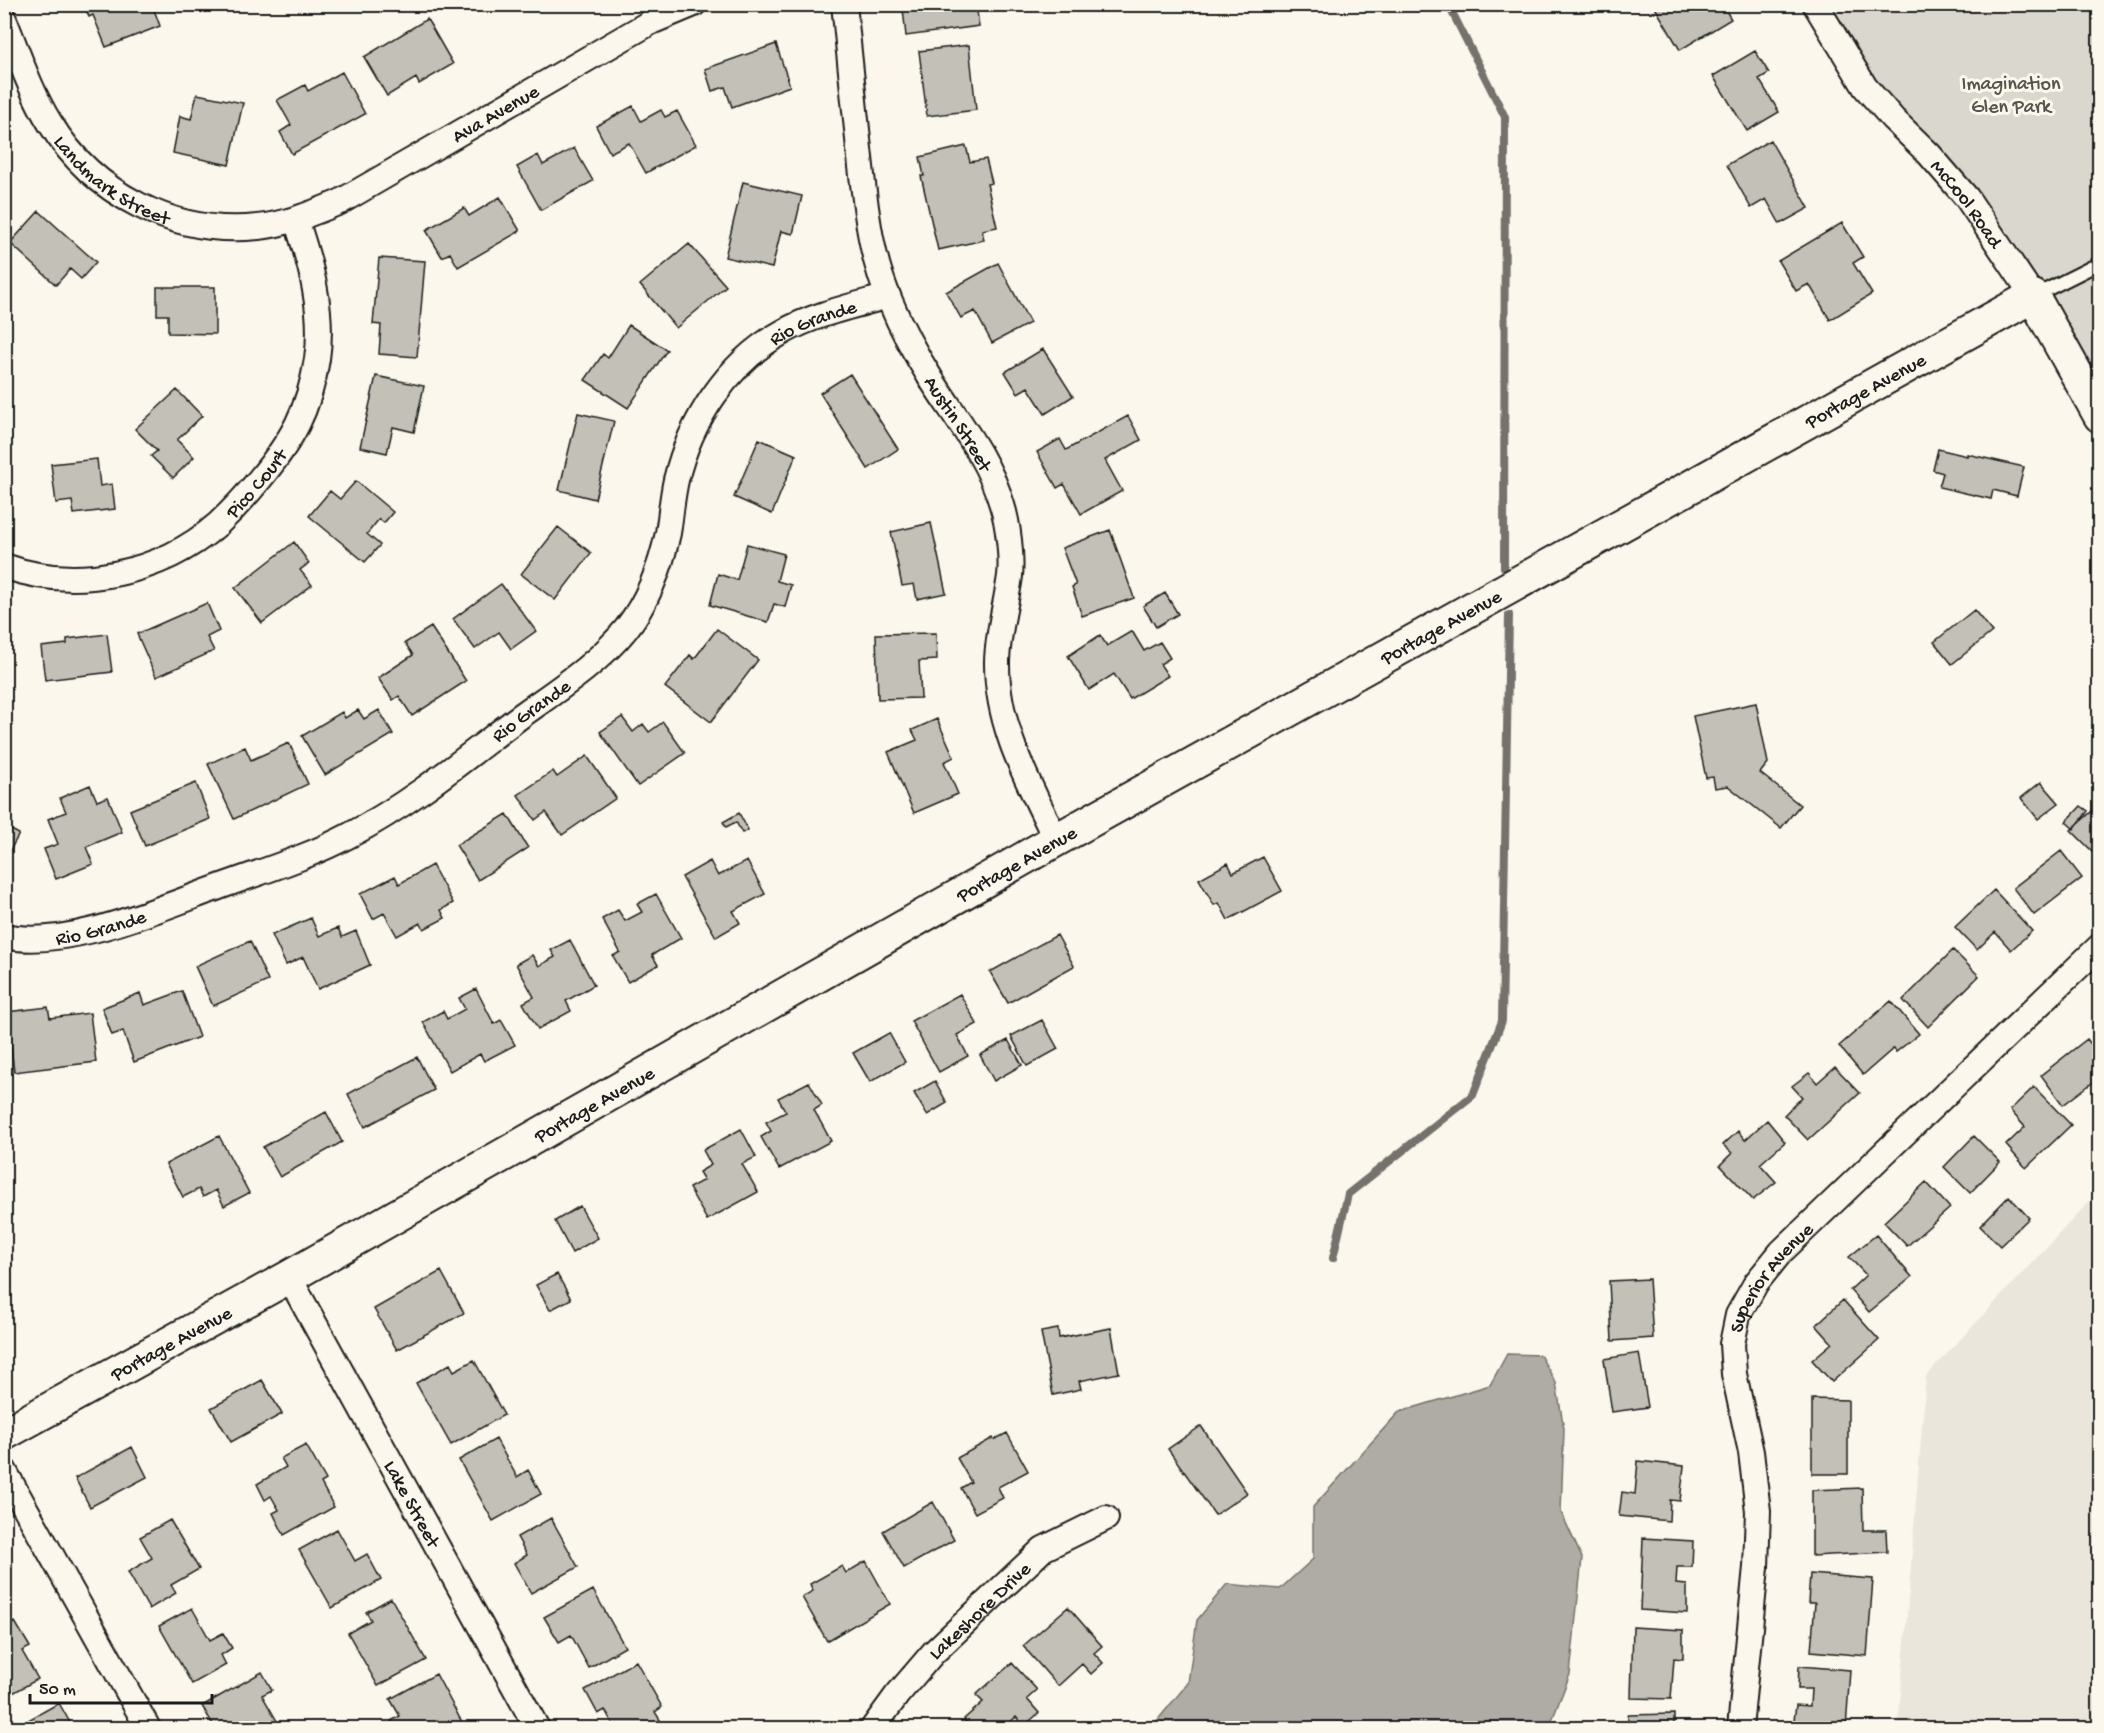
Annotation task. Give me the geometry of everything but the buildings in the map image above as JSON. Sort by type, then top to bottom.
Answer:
[{"type":"street","name":"Ava Avenue","points":[[296,220],[340,202],[651,22],[694,4]]},
{"type":"street","name":"Austin Street","points":[[844,4],[865,205],[873,248],[888,296],[905,335],[931,380],[971,438],[990,471],[1003,506],[1010,574],[1001,620],[997,662],[1000,698],[1009,737],[1056,840]]},
{"type":"street","name":"McCool Road","points":[[1815,4],[1865,87],[1967,198],[2033,297],[2100,416]]},
{"type":"street","name":"Landmark Street","points":[[4,18],[32,89],[50,123],[73,156],[98,180],[117,193],[161,216],[188,223],[235,228],[258,227],[296,220]]},
{"type":"street","name":"Pico Court","points":[[4,566],[51,578],[83,579],[125,572],[159,560],[193,542],[217,525],[242,501],[284,449],[301,418],[312,384],[317,356],[317,306],[309,258],[296,220]]},
{"type":"street","name":"Rio Grande","points":[[4,936],[15,939],[60,936],[105,927],[286,863],[349,836],[404,803],[597,659],[626,628],[650,590],[667,536],[676,480],[687,446],[703,411],[726,380],[756,350],[783,332],[816,318],[888,296]]},
{"type":"street","name":"Portage Avenue","points":[[4,1434],[289,1277],[1056,840],[2033,297]]},
{"type":"street","name":"Superior Avenue","points":[[1740,1728],[1756,1567],[1758,1511],[1751,1452],[1734,1374],[1732,1344],[1738,1315],[1756,1283],[1781,1252],[2100,946]]},
{"type":"street","name":"Lake Street","points":[[289,1277],[537,1728]]},
{"type":"street","points":[[4,1470],[148,1728]]},
{"type":"street","name":"Lakeshore Drive","points":[[873,1728],[897,1695],[933,1653],[1043,1549],[1106,1518]]},
{"type":"lane","points":[[2033,297],[2100,263]]},
{"type":"shaded area","points":[[2099,1191],[2099,1728],[1898,1728],[1926,1376]]},
{"type":"shaded area","points":[[1507,1354],[1540,1355],[1556,1383],[1564,1429],[1561,1512],[1582,1558],[1570,1674],[1549,1728],[1151,1728],[1188,1683],[1197,1620],[1227,1584],[1280,1589],[1313,1559],[1313,1507],[1399,1412],[1490,1385]]},
{"type":"green space","name":"Imagination Glen Park","points":[[1831,5],[2099,5],[2099,399],[1971,185],[1949,158],[1879,85]]},
{"type":"waterway","points":[[1448,4],[1505,117],[1504,567]]},
{"type":"waterway","points":[[1333,1258],[1348,1194],[1473,1095],[1502,1021],[1509,615]]}]
